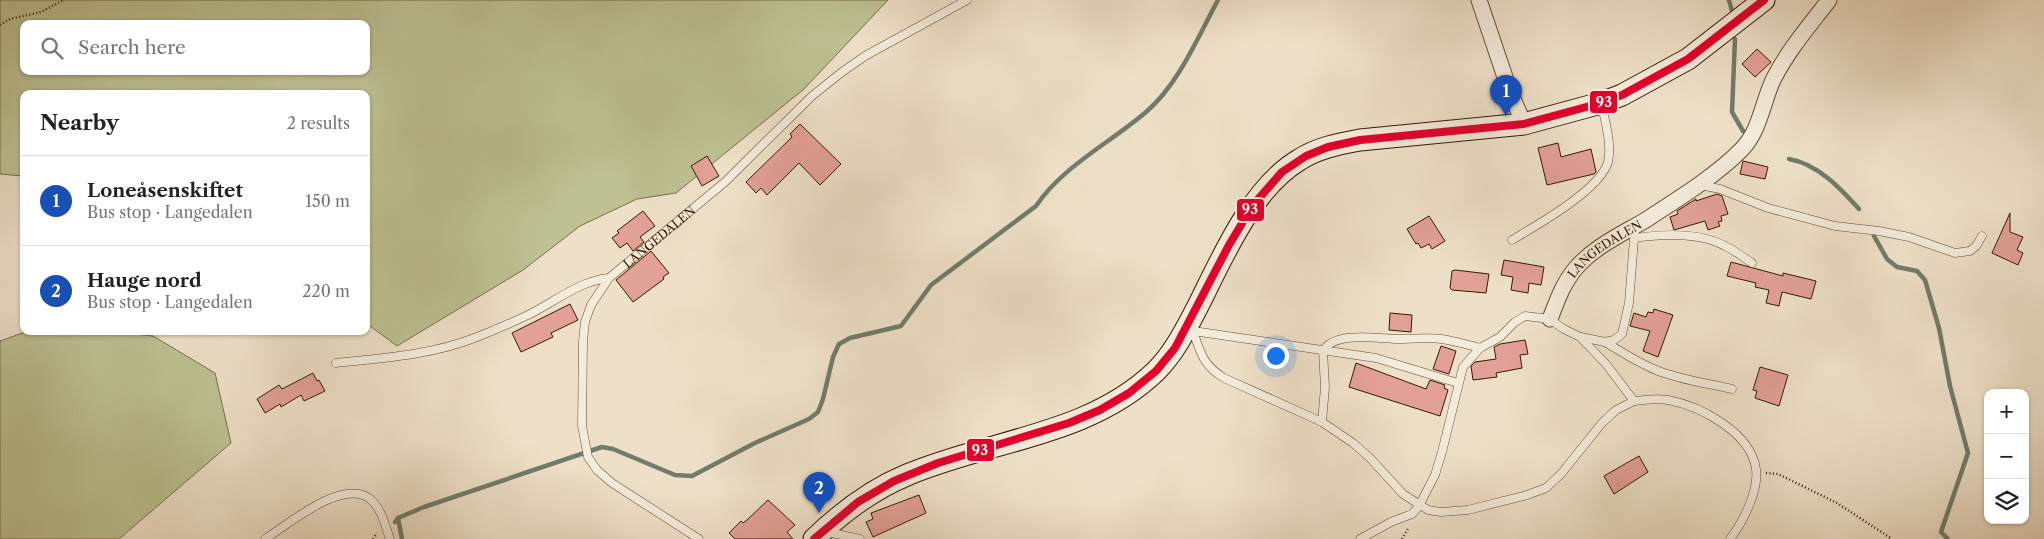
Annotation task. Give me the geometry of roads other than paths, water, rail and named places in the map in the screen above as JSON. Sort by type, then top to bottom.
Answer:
[{"type":"main road","points":[[818,535],[878,489],[908,474],[1069,423],[1120,400],[1157,370],[1190,329],[1236,233],[1252,207],[1269,185],[1299,159],[1332,146],[1360,140],[1524,124],[1601,103],[1622,95],[1688,59],[1764,0]]},
{"type":"street","points":[[1479,0],[1510,92],[1524,124]]},
{"type":"street","name":"LANGEDALEN","points":[[1550,318],[1561,290],[1576,268],[1610,240],[1635,232],[1724,165],[1750,140],[1774,78],[1788,54],[1829,0]]},
{"type":"lane","name":"LANGEDALEN","points":[[699,539],[612,483],[597,470],[588,456],[582,426],[585,322],[590,306],[609,278],[725,182],[812,96],[865,56],[967,0]]},
{"type":"lane","points":[[1512,240],[1590,188],[1604,172],[1609,152],[1601,103]]},
{"type":"lane","points":[[1696,185],[1720,189],[1768,208],[1835,226],[1879,231],[1909,237],[1955,253],[1970,251],[1976,246],[1982,236]]},
{"type":"lane","points":[[1605,342],[1614,340],[1622,334],[1625,323],[1629,303],[1635,232],[1709,240],[1723,245],[1752,263]]},
{"type":"lane","points":[[336,363],[414,354],[445,348],[531,313],[591,281],[609,278]]},
{"type":"lane","points":[[1360,539],[1391,522],[1412,514],[1419,506],[1435,475],[1463,367],[1480,348],[1500,337],[1515,322],[1525,316],[1550,318],[1562,328],[1580,337],[1605,342],[1641,364],[1656,370],[1677,377],[1732,389]]},
{"type":"lane","points":[[1190,329],[1394,362],[1458,383]]},
{"type":"lane","points":[[1190,329],[1204,363],[1211,370],[1224,378],[1322,422],[1353,443],[1404,494],[1419,506],[1440,512],[1468,510],[1546,488],[1561,474],[1602,423],[1616,410],[1634,401],[1668,400],[1711,417],[1737,433],[1747,445],[1754,458],[1757,471],[1753,494],[1743,522],[1730,539]]},
{"type":"lane","points":[[1322,422],[1325,387],[1323,351],[1331,342],[1353,337],[1430,338],[1444,339],[1480,348]]},
{"type":"lane","points":[[1580,337],[1624,386],[1634,401]]},
{"type":"lane","points":[[265,539],[325,501],[347,493],[369,498],[381,513],[390,539]]},
{"type":"lane","points":[[818,535],[860,539]]},
{"type":"waterway","points":[[395,522],[398,518],[424,507],[602,447],[613,449],[675,475],[692,476],[755,443],[809,419],[818,412],[833,357],[839,344],[850,338],[901,326],[931,285],[1036,206],[1047,192],[1073,167],[1146,112],[1178,74],[1218,0]]},
{"type":"waterway","points":[[1729,0],[1733,15]]},
{"type":"waterway","points":[[1735,39],[1732,112],[1743,131]]},
{"type":"waterway","points":[[1789,159],[1819,171],[1836,185],[1859,209]]},
{"type":"waterway","points":[[1874,236],[1887,259],[1897,267],[1917,271],[1925,280],[1939,328],[1950,386],[1968,453],[1941,532],[1948,539]]},
{"type":"waterway","points":[[398,518],[402,539]]},
{"type":"place","name":"Loneåsenskiftet","points":[[1506,116]]},
{"type":"place","name":"Hauge nord","points":[[819,513]]}]
